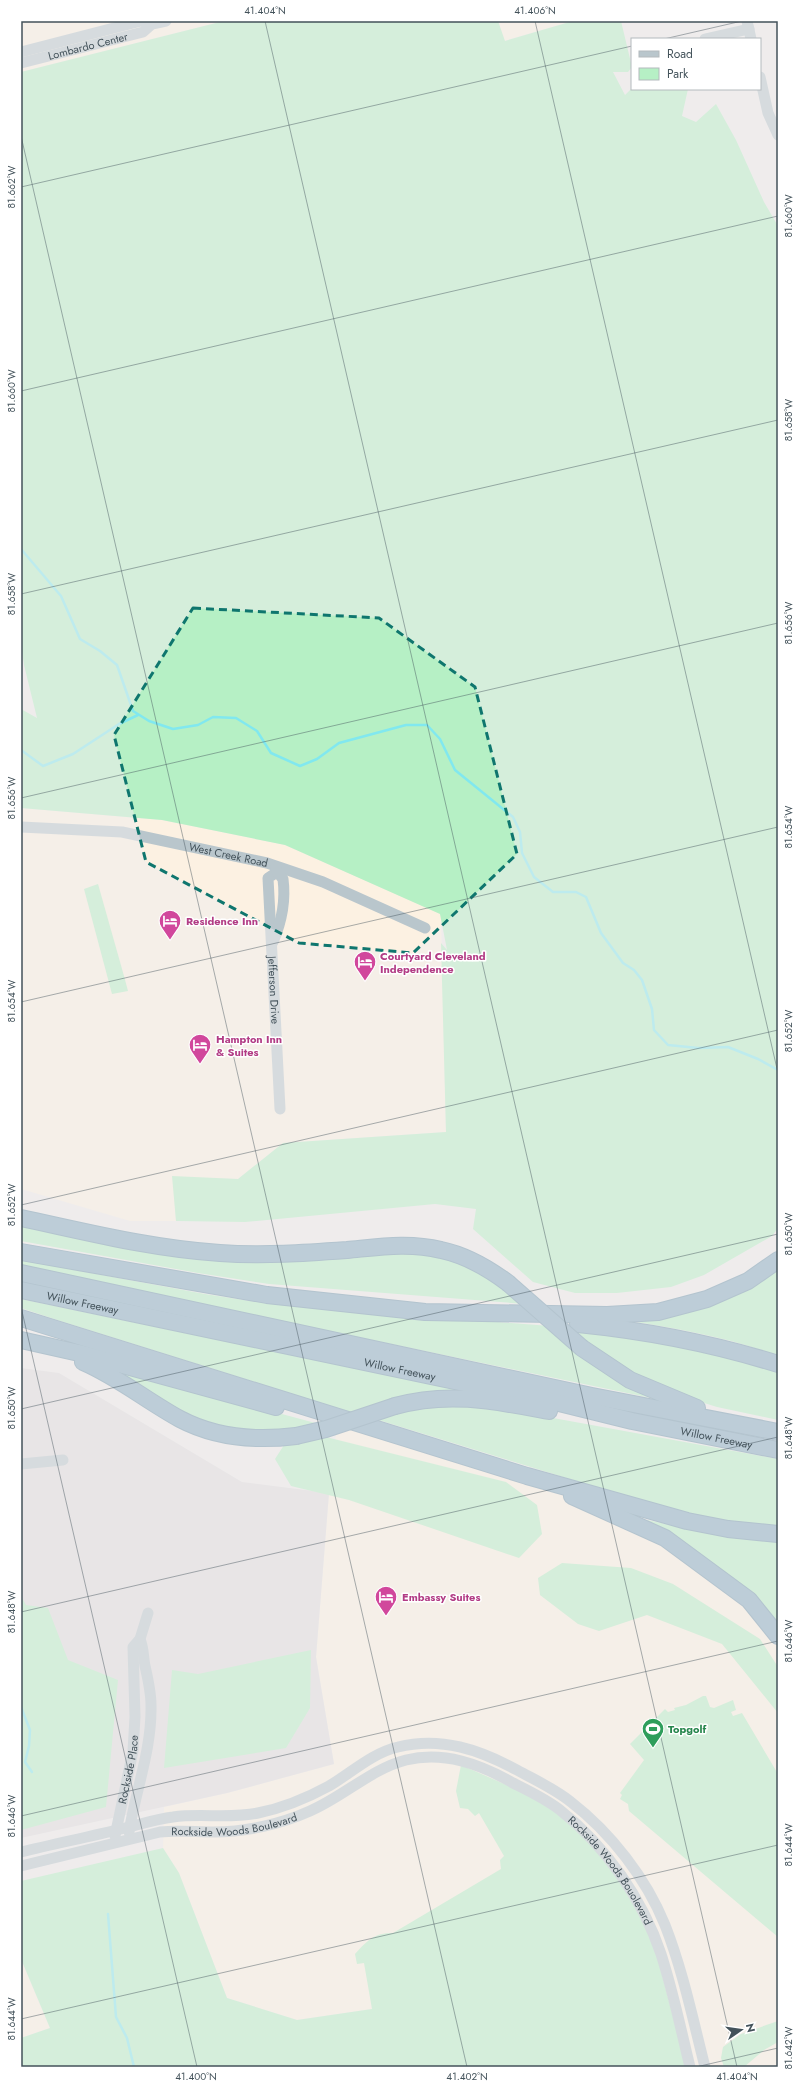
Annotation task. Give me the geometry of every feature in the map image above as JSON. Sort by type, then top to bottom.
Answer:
[{"type":"highway","points":[[21,1218],[132,1242],[199,1252],[265,1254],[348,1250],[390,1245],[416,1246],[441,1250],[471,1261],[492,1271],[508,1283],[582,1348],[611,1369],[651,1390],[701,1409],[772,1431]]},
{"type":"highway","points":[[21,1251],[267,1295],[425,1312],[607,1315],[658,1312],[688,1305],[727,1292],[778,1260]]},
{"type":"highway","name":"Willow Freeway","points":[[21,1273],[592,1396],[772,1431]]},
{"type":"highway","name":"Willow Freeway","points":[[21,1290],[555,1402],[632,1421],[778,1450]]},
{"type":"highway","points":[[473,1312],[513,1318],[629,1329],[666,1335],[708,1343],[778,1364]]},
{"type":"highway","points":[[21,1318],[276,1396],[381,1431],[527,1476],[687,1521],[728,1529],[778,1534]]},
{"type":"highway","points":[[27,1342],[95,1367],[180,1419],[195,1426],[220,1434],[237,1437],[276,1439],[296,1436],[326,1429],[395,1406],[423,1399],[465,1397],[560,1413],[632,1421]]},
{"type":"highway","points":[[27,1342],[79,1354],[346,1426],[381,1431]]},
{"type":"highway","points":[[527,1476],[665,1538],[749,1600],[778,1636]]},
{"type":"street","name":"Lombardo Center","points":[[21,52],[141,21],[152,24],[166,21]]},
{"type":"street","name":"Lombardo Center","points":[[21,63],[143,32],[152,24]]},
{"type":"street","points":[[710,38],[749,30]]},
{"type":"street","points":[[761,82],[768,113],[778,135]]},
{"type":"street","name":"West Creek Road","points":[[21,827],[122,832],[267,863],[276,870],[323,882],[424,928]]},
{"type":"street","name":"Jefferson Drive","points":[[272,944],[283,916],[284,907],[283,879],[276,870],[268,878],[280,1108]]},
{"type":"street","points":[[21,1464],[63,1460]]},
{"type":"street","name":"Rockside Place","points":[[115,1842],[115,1830],[133,1751],[135,1695],[133,1647],[140,1639],[148,1614]]},
{"type":"street","points":[[128,1840],[148,1744],[151,1716],[150,1693],[144,1662],[144,1650],[140,1639]]},
{"type":"street","points":[[135,1695],[150,1693]]},
{"type":"street","name":"Rockside Woods Boulevard","points":[[21,1852],[174,1816],[231,1816],[257,1813],[303,1799],[330,1785],[362,1764],[396,1747],[436,1742],[473,1749],[496,1759],[570,1801],[593,1821],[618,1848],[644,1884],[665,1924],[678,1963],[705,2067]]},
{"type":"street","name":"Rockside Woods Boulevard","points":[[21,1866],[160,1832],[177,1830],[230,1831],[290,1819],[336,1799],[392,1764],[407,1760],[437,1756]]},
{"type":"street","name":"Rockside Woods Bouolevard","points":[[437,1756],[466,1762],[491,1771],[562,1811],[584,1831],[628,1885],[653,1934],[661,1955],[690,2067]]},
{"type":"street","points":[[491,1771],[496,1759]]},
{"type":"highlighted area","points":[[193,608],[379,618],[475,687],[517,854],[413,953],[299,943],[146,862],[114,735]]},
{"type":"shaded area","points":[[21,21],[224,21],[21,72]]},
{"type":"shaded area","points":[[498,21],[573,21],[504,41]]},
{"type":"shaded area","points":[[21,808],[162,820],[285,845],[441,914],[446,1132],[283,1143],[238,1179],[173,1177],[176,1221],[130,1221],[21,1189]]},
{"type":"shaded area","points":[[21,1368],[59,1373],[242,1482],[329,1493],[316,1657],[334,1764],[227,1793],[21,1838]]},
{"type":"shaded area","points":[[338,1416],[527,1476],[665,1538],[778,1636],[778,2067],[558,2067],[371,1997],[372,2009],[297,2020],[227,1998],[179,1873],[163,1848],[164,1807],[227,1793],[334,1764],[316,1657],[329,1493]]},
{"type":"shaded area","points":[[21,1959],[50,2028],[21,2038]]},
{"type":"green space","points":[[224,21],[498,21],[505,41],[573,21],[621,21],[631,68],[628,72],[613,72],[625,95],[631,89],[688,90],[682,116],[696,122],[716,104],[736,140],[764,202],[778,226],[778,1228],[772,1236],[704,1275],[671,1287],[617,1293],[575,1293],[533,1282],[473,1229],[476,1209],[435,1204],[245,1222],[176,1221],[172,1176],[238,1179],[283,1143],[446,1132],[441,943],[447,950],[440,914],[285,845],[162,820],[21,808],[21,709],[37,718],[24,665],[21,644],[21,72]]},
{"type":"green space","points":[[98,884],[128,991],[112,994],[84,889]]},
{"type":"green space","points":[[21,1222],[160,1252],[382,1251],[447,1257],[490,1276],[525,1304],[269,1284],[198,1273],[21,1241]]},
{"type":"green space","points":[[21,1260],[250,1301],[550,1326],[656,1399],[21,1267]]},
{"type":"green space","points":[[778,1268],[778,1356],[724,1339],[630,1321]]},
{"type":"green space","points":[[21,1299],[478,1394],[353,1413],[21,1308]]},
{"type":"green space","points":[[572,1329],[625,1334],[778,1368],[778,1420],[717,1407],[682,1396],[640,1377],[600,1354]]},
{"type":"green space","points":[[114,1369],[319,1424],[297,1430],[239,1433],[179,1413]]},
{"type":"green space","points":[[418,1404],[476,1404],[778,1459],[778,1528],[709,1519],[589,1485],[372,1418]]},
{"type":"green space","points":[[326,1437],[506,1482],[537,1505],[542,1534],[519,1558],[349,1500],[291,1486],[275,1459],[284,1445]]},
{"type":"green space","points":[[647,1520],[719,1535],[778,1541],[778,1626],[717,1569]]},
{"type":"green space","points":[[562,1563],[631,1568],[673,1584],[760,1639],[778,1667],[778,1713],[722,1644],[647,1615],[599,1631],[578,1624],[540,1595],[538,1578]]},
{"type":"green space","points":[[21,1596],[26,1605],[48,1608],[68,1660],[118,1680],[106,1807],[21,1830]]},
{"type":"green space","points":[[311,1650],[310,1708],[286,1748],[164,1768],[172,1670],[198,1674]]},
{"type":"green space","points":[[703,1696],[706,1696],[710,1707],[714,1708],[733,1700],[736,1710],[731,1712],[733,1716],[742,1713],[778,1774],[778,1937],[629,1811],[628,1804],[620,1799],[622,1795],[620,1793],[644,1760],[630,1744],[665,1709],[668,1712],[675,1710],[674,1708],[686,1705]]},
{"type":"green space","points":[[461,1765],[525,1793],[557,1811],[613,1869],[653,1940],[686,2067],[21,2067],[21,2038],[50,2028],[21,1959],[21,1881],[163,1848],[179,1873],[227,1998],[297,2020],[372,2009],[364,1963],[357,1964],[355,1954],[372,1938],[381,1934],[393,1933],[501,1869],[500,1860],[504,1856],[479,1813],[475,1816],[468,1809],[460,1808],[456,1791]]},
{"type":"green space","points":[[778,2021],[778,2042],[764,2050],[744,2067],[724,2067],[721,2058],[723,2047],[741,2034]]},
{"type":"waterway","points":[[21,549],[61,596],[80,639],[100,651],[117,665],[133,711],[149,721],[173,729],[198,725],[213,717],[236,718],[257,731],[271,753],[300,766],[317,759],[339,743],[406,725],[427,725],[440,739],[455,770],[513,817],[520,832],[522,853],[534,877],[553,892],[576,892],[586,897],[601,933],[623,963],[634,970],[642,980],[652,1009],[654,1030],[668,1045],[698,1048],[728,1047],[758,1059],[778,1070]]},
{"type":"waterway","points":[[21,750],[43,766],[73,754],[119,724],[138,715]]},
{"type":"waterway","points":[[21,1707],[30,1730],[29,1746],[25,1762],[32,1772]]},
{"type":"waterway","points":[[108,1914],[116,2017],[127,2038],[134,2067]]},
{"type":"place","name":"Residence Inn","points":[[170,940]]},
{"type":"place","name":"Courtyard Cleveland Independence","points":[[365,982]]},
{"type":"place","name":"Hampton Inn & Suites","points":[[200,1064]]},
{"type":"place","name":"Embassy Suites","points":[[386,1616]]},
{"type":"place","name":"Topgolf","points":[[653,1748]]}]
